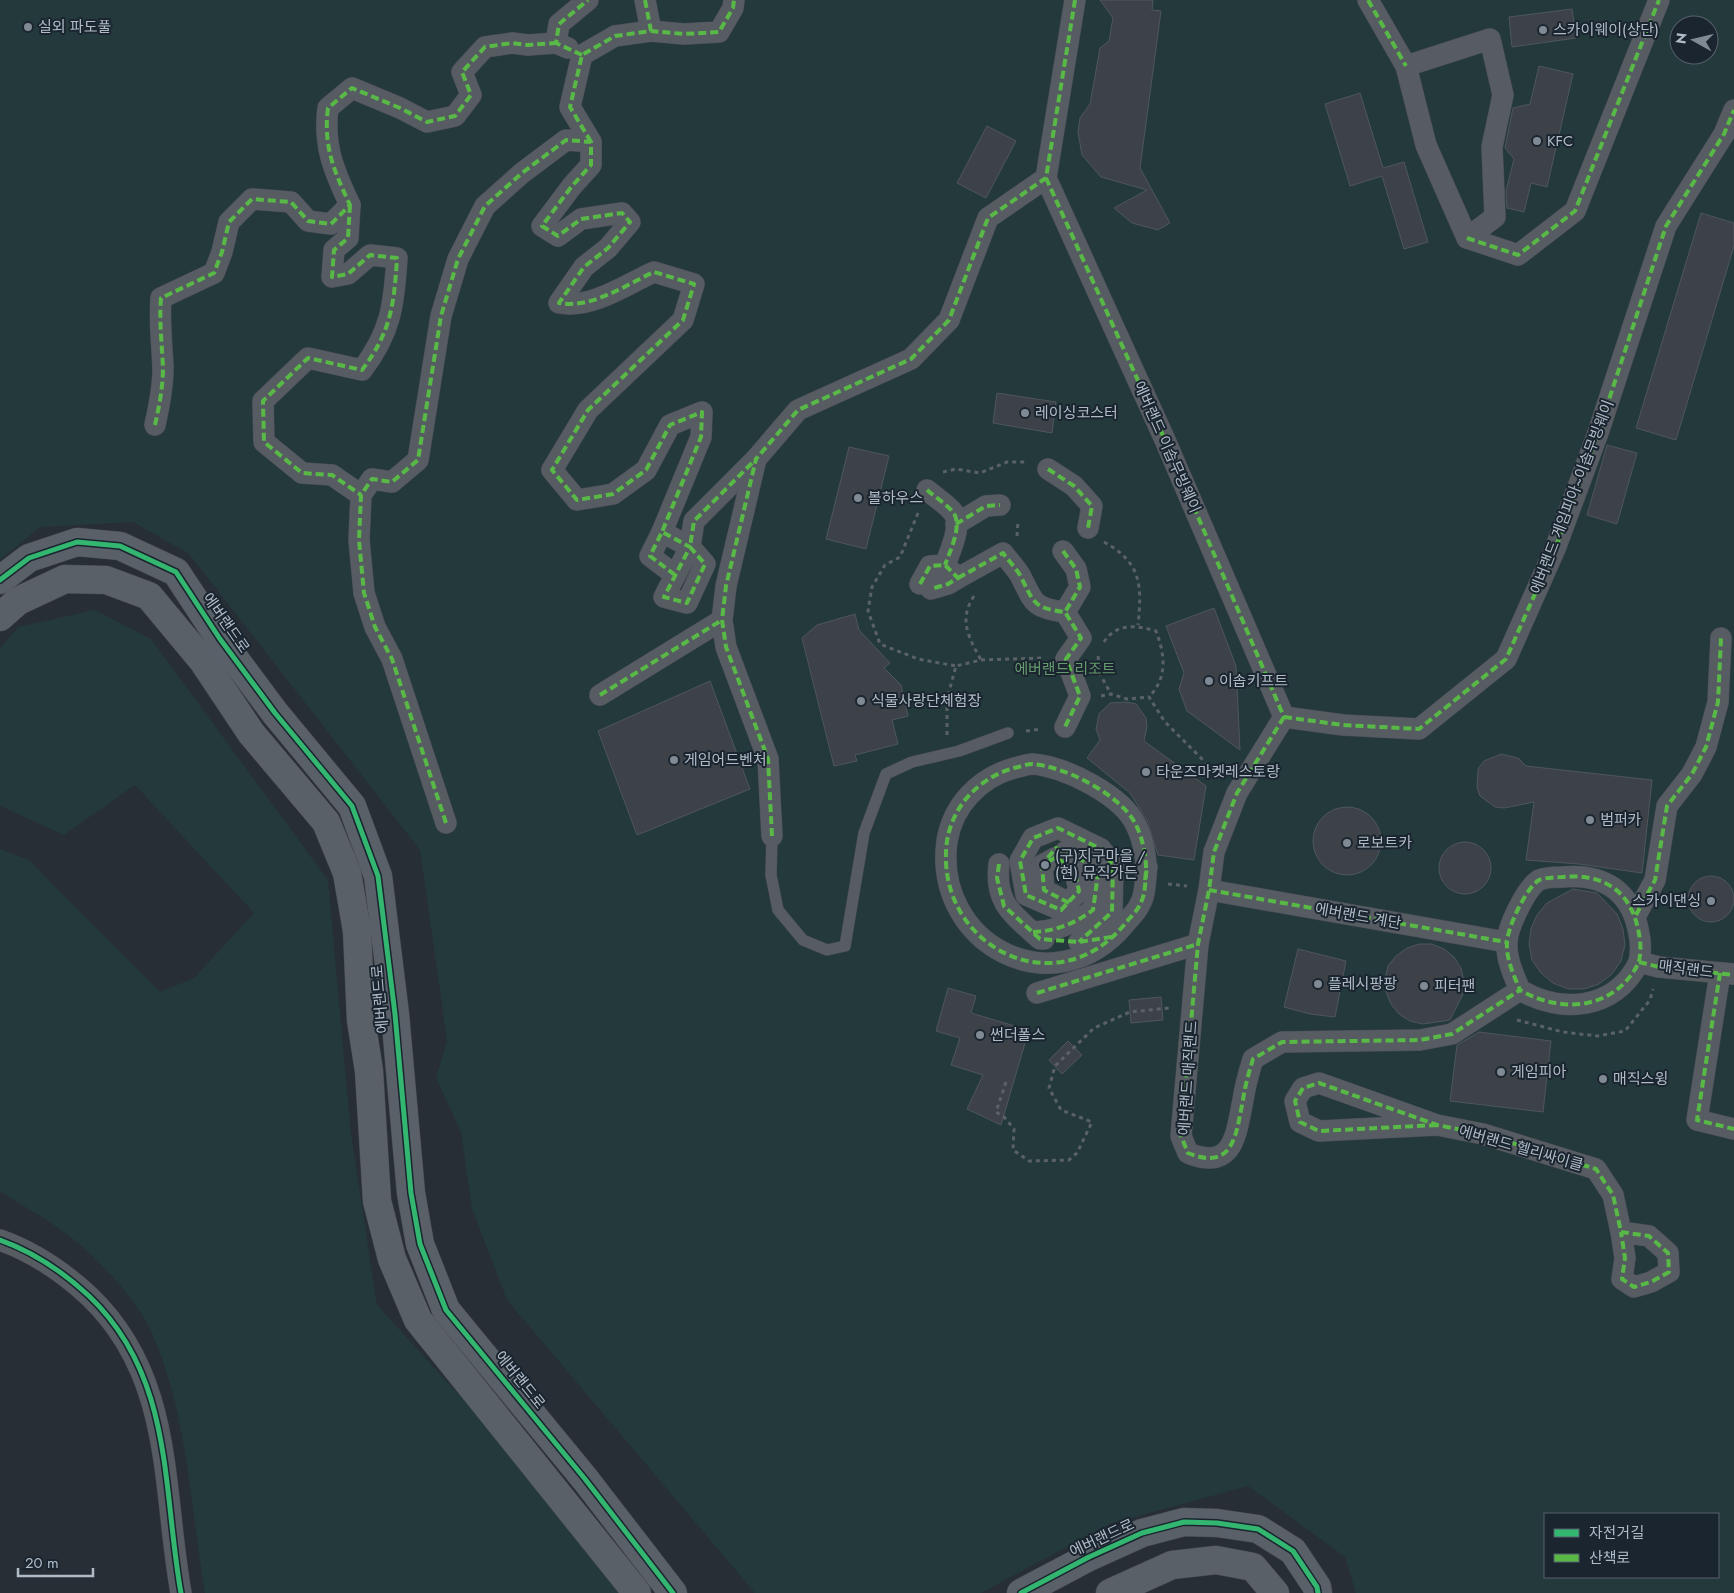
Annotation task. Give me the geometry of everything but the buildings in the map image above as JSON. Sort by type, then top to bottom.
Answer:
[{"type":"street","points":[[556,43],[559,24],[588,0]]},
{"type":"street","points":[[645,0],[652,31]]},
{"type":"street","points":[[675,575],[650,556],[662,532],[701,436],[702,412],[670,425],[646,470],[613,494],[577,500],[552,470],[588,410],[683,320],[694,284],[654,272],[601,298],[572,305],[559,303],[584,267],[608,248],[630,222],[622,213],[581,219],[558,236],[542,226],[572,186],[592,166],[591,142],[570,107],[582,55],[615,36],[652,31],[684,34],[719,32],[732,8],[734,0]]},
{"type":"street","points":[[662,532],[690,547],[705,564],[687,603],[664,597],[690,547],[694,521],[756,458],[798,410],[911,359],[949,320],[988,218],[1046,178],[1075,0]]},
{"type":"street","points":[[1368,0],[1406,66],[1426,145],[1467,238],[1518,256],[1574,211],[1659,0]]},
{"type":"street","points":[[1406,66],[1490,39],[1503,95],[1492,147],[1495,217],[1467,238]]},
{"type":"street","points":[[361,495],[332,475],[302,473],[264,442],[263,401],[308,358],[362,370],[377,350],[393,309],[397,258],[370,255],[348,274],[332,276],[334,250],[348,238],[350,205],[332,167],[325,129],[328,108],[352,88],[400,108],[426,122],[455,116],[471,96],[462,72],[484,47],[512,43],[528,45],[556,43],[582,55]]},
{"type":"street","name":"에버랜드 게임피아~이솝무빙웨이","points":[[1284,717],[1343,725],[1419,729],[1506,659],[1554,549],[1598,434],[1666,226],[1724,134],[1734,110]]},
{"type":"street","points":[[446,823],[392,659],[376,627],[364,594],[359,540],[361,495],[372,479],[392,482],[418,460],[441,316],[458,259],[485,206],[522,173],[566,140],[591,142]]},
{"type":"street","name":"에버랜드 이솝무빙웨이","points":[[1046,178],[1161,431],[1284,717]]},
{"type":"street","points":[[155,426],[163,369],[160,320],[161,298],[214,273],[222,252],[229,222],[252,198],[291,202],[308,221],[330,224],[350,205]]},
{"type":"street","points":[[756,458],[726,586],[722,620],[726,647],[768,759],[772,836]]},
{"type":"street","points":[[1048,469],[1074,486],[1092,506],[1088,528]]},
{"type":"street","points":[[925,586],[948,584],[956,524],[954,512],[927,490]]},
{"type":"street","points":[[956,524],[986,506],[1000,505]]},
{"type":"street","name":"에버랜드로","points":[[0,580],[29,558],[77,542],[120,546],[176,572],[220,639],[275,712],[352,806],[378,876],[392,986],[411,1193],[420,1244],[446,1310],[585,1479],[673,1593]]},
{"type":"street","points":[[1063,551],[1076,569],[1080,587],[1066,612]]},
{"type":"street","points":[[951,571],[1003,553],[1019,574],[1030,598],[1048,610],[1066,612]]},
{"type":"street","name":"에버랜드로","points":[[0,617],[18,601],[65,579],[106,580],[150,596],[203,661],[251,732],[326,822],[347,873],[357,931],[361,1020],[369,1071],[377,1201],[392,1259],[418,1320],[637,1593]]},
{"type":"street","points":[[1065,727],[1080,696],[1066,659],[1081,638],[1066,612]]},
{"type":"street","points":[[600,695],[722,620]]},
{"type":"street","points":[[1636,915],[1655,880],[1667,806],[1692,774],[1706,747],[1718,702],[1721,638]]},
{"type":"street","name":"에버랜드 매직랜드","points":[[1284,717],[1236,793],[1214,852],[1209,890],[1198,944],[1192,1006],[1181,1136],[1188,1153],[1205,1160],[1224,1154],[1237,1135],[1252,1059],[1282,1042],[1420,1040],[1452,1034],[1520,990]]},
{"type":"street","points":[[1031,764],[1063,769],[1114,799],[1136,824],[1146,874],[1141,904],[1113,937],[1087,956],[1053,965],[1027,961],[994,948],[971,928],[956,904],[947,874],[947,841],[956,810],[975,789],[999,772],[1031,764]]},
{"type":"street","points":[[1042,865],[1055,858],[1074,867],[1079,892],[1061,910],[1026,894],[1020,861],[1033,838],[1058,828],[1101,849],[1113,865],[1112,912],[1079,942]]},
{"type":"street","points":[[1033,932],[1048,931],[1074,923],[1093,910],[1098,874],[1086,862],[1056,848],[1042,865],[1044,890],[1069,903]]},
{"type":"street","points":[[999,864],[997,878],[1004,906],[1040,939],[1079,942],[1113,937]]},
{"type":"street","points":[[1563,876],[1599,880],[1623,894],[1636,915],[1640,940],[1639,962],[1624,985],[1603,999],[1584,1004],[1553,1004],[1536,999],[1520,990],[1511,968],[1506,942],[1525,895],[1539,880],[1563,876]]},
{"type":"street","name":"에버랜드 계단","points":[[1209,890],[1506,942]]},
{"type":"street","points":[[1037,993],[1198,944]]},
{"type":"street","name":"매직랜드","points":[[1639,962],[1659,967],[1727,974]]},
{"type":"street","points":[[1727,974],[1697,1120],[1734,1129]]},
{"type":"street","name":"에버랜드 헬리싸이클","points":[[1437,1126],[1320,1131],[1300,1122],[1295,1101],[1303,1088],[1319,1083],[1437,1126],[1483,1134],[1596,1169],[1613,1194],[1621,1232]]},
{"type":"street","points":[[0,1240],[25,1249],[54,1267],[80,1288],[105,1312],[131,1350],[154,1404],[161,1434],[181,1593]]},
{"type":"street","name":"에버랜드로","points":[[1021,1593],[1088,1557],[1142,1533],[1184,1522],[1217,1523],[1258,1529],[1292,1551],[1317,1587],[1318,1593]]},
{"type":"street","points":[[1110,1593],[1172,1565],[1216,1560],[1253,1567],[1275,1593]]},
{"type":"lane","points":[[772,836],[771,875],[778,910],[803,940],[828,950],[846,946],[864,833],[886,774],[912,762],[947,754],[1008,733]]},
{"type":"path","points":[[978,591],[968,605],[966,633],[981,660]]},
{"type":"path","points":[[1099,696],[1111,694],[1127,699],[1149,697],[1159,686],[1164,653],[1156,631],[1138,625],[1123,628],[1108,636],[1099,650],[1097,660],[1100,674],[1111,694]]},
{"type":"path","points":[[947,754],[947,700],[956,666],[981,660],[1026,657],[1097,660]]},
{"type":"path","points":[[1149,697],[1165,722],[1236,793]]},
{"type":"path","points":[[1008,733],[1065,727]]},
{"type":"path","points":[[1146,874],[1209,890]]},
{"type":"path","points":[[1006,1082],[996,1112],[1004,1117],[1014,1129],[1013,1150],[1029,1161],[1069,1160],[1077,1153],[1092,1122],[1061,1110],[1049,1088],[1055,1066],[1094,1028],[1130,1012],[1192,1006]]},
{"type":"green space","name":"에버랜드 리조트","points":[[0,0],[1734,0],[1734,1593],[1356,1593],[1345,1557],[1248,1486],[1109,1524],[981,1593],[755,1593],[507,1300],[472,1209],[461,1132],[436,1078],[447,1040],[420,850],[189,554],[133,522],[40,527],[0,560]]},
{"type":"green space","points":[[95,610],[151,639],[328,880],[351,1134],[377,1305],[618,1569],[633,1593],[205,1593],[180,1427],[173,1394],[151,1331],[136,1306],[106,1269],[56,1226],[0,1191],[0,849],[29,860],[160,992],[194,978],[254,913],[135,785],[64,835],[0,806],[0,648],[18,627]]},
{"type":"marked path","points":[[582,55],[556,43],[559,24],[588,0]]},
{"type":"marked path","points":[[645,0],[651,31]]},
{"type":"marked path","points":[[591,142],[570,107],[582,55],[615,36],[651,31],[684,34],[719,32],[733,8],[734,0]]},
{"type":"marked path","points":[[772,836],[768,759],[726,647],[722,620],[726,586],[756,459],[798,410],[911,359],[949,320],[988,218],[1046,178],[1075,0]]},
{"type":"marked path","points":[[1368,0],[1406,66]]},
{"type":"marked path","points":[[1467,238],[1518,255],[1575,211],[1659,0]]},
{"type":"marked path","points":[[155,425],[163,375],[160,324],[161,298],[214,273],[222,252],[229,222],[252,199],[291,202],[308,221],[331,224],[350,205],[331,158],[327,134],[328,108],[352,88],[400,108],[427,122],[455,116],[471,95],[462,72],[485,47],[512,43],[528,45],[556,43]]},
{"type":"marked path","points":[[1284,717],[1343,725],[1419,729],[1506,659],[1555,549],[1598,433],[1666,226],[1724,134],[1734,110]]},
{"type":"marked path","points":[[446,823],[392,659],[375,627],[364,593],[359,540],[361,495],[372,479],[392,482],[418,460],[441,316],[458,259],[485,206],[522,173],[566,140],[591,142],[591,165],[572,186],[542,226],[558,236],[581,219],[622,213],[630,222],[608,248],[584,267],[559,303],[584,303],[608,295],[654,272],[694,284],[683,320],[588,410],[552,470],[577,500],[613,494],[646,470],[670,425],[702,412],[701,437],[662,532]]},
{"type":"marked path","points":[[1046,178],[1165,440],[1284,717]]},
{"type":"marked path","points":[[350,205],[348,238],[334,250],[332,277],[348,274],[370,255],[397,258],[392,304],[385,330],[372,356],[362,370],[308,358],[263,401],[264,442],[302,473],[332,475],[361,495]]},
{"type":"marked path","points":[[675,575],[650,556],[662,532],[690,547],[664,597],[687,603],[705,564],[690,547],[694,521],[756,459]]},
{"type":"marked path","points":[[1048,469],[1074,486],[1092,506],[1088,528]]},
{"type":"marked path","points":[[927,490],[952,511],[957,523],[953,545],[945,565]]},
{"type":"marked path","points":[[956,524],[986,506],[1000,505]]},
{"type":"marked path","points":[[1063,551],[1076,569],[1080,587],[1065,612]]},
{"type":"marked path","points":[[958,578],[1003,553],[1020,575],[1035,602],[1040,606],[1065,612],[1081,638],[1066,659],[1080,696],[1065,727]]},
{"type":"marked path","points":[[920,584],[930,566],[945,565],[958,578],[948,584],[931,589]]},
{"type":"marked path","points":[[600,695],[722,620]]},
{"type":"marked path","points":[[1636,915],[1655,880],[1667,806],[1692,774],[1706,747],[1718,702],[1721,638]]},
{"type":"marked path","points":[[1284,717],[1237,793],[1214,852],[1209,890],[1198,944],[1181,1136],[1188,1153],[1203,1158],[1215,1158],[1224,1154],[1235,1137],[1253,1059],[1282,1042],[1420,1040],[1452,1034],[1520,990],[1509,961],[1507,949],[1508,936],[1523,899],[1539,880],[1559,877],[1591,878],[1614,888],[1623,896],[1635,919],[1640,937],[1640,954],[1638,964],[1628,979],[1615,991],[1601,999],[1569,1004],[1552,1003],[1520,990]]},
{"type":"marked path","points":[[1145,880],[1146,860],[1143,845],[1139,831],[1129,814],[1118,803],[1091,784],[1060,770],[1045,766],[1028,764],[1014,768],[979,786],[955,816],[947,841],[948,878],[959,909],[978,935],[1004,953],[1034,962],[1065,961],[1096,949],[1124,925],[1139,907],[1143,896],[1147,867]]},
{"type":"marked path","points":[[1069,903],[1044,890],[1042,865],[1055,858],[1074,867],[1079,891],[1061,910],[1026,895],[1020,861],[1033,838],[1058,828],[1101,849],[1113,865],[1112,912],[1079,942]]},
{"type":"marked path","points":[[1033,932],[1064,926],[1093,910],[1098,874],[1086,862],[1056,848],[1046,860]]},
{"type":"marked path","points":[[999,864],[997,878],[1004,906],[1040,939],[1079,942],[1111,937]]},
{"type":"marked path","points":[[1209,890],[1506,942]]},
{"type":"marked path","points":[[1037,993],[1198,944]]},
{"type":"marked path","points":[[1639,962],[1659,967],[1734,975]]},
{"type":"marked path","points":[[1720,973],[1697,1120],[1734,1129]]},
{"type":"marked path","points":[[1437,1125],[1319,1131],[1300,1122],[1295,1101],[1303,1088],[1319,1083],[1437,1125],[1483,1134],[1596,1169],[1613,1195],[1621,1232],[1649,1236],[1668,1253],[1669,1272],[1651,1282],[1634,1287],[1622,1279],[1625,1258],[1621,1232]]},
{"type":"cycle path","points":[[0,580],[29,558],[77,542],[120,546],[176,572],[220,639],[275,713],[352,806],[378,876],[395,1014],[411,1193],[420,1244],[446,1310],[585,1479],[673,1593]]},
{"type":"cycle path","points":[[0,1240],[36,1256],[58,1270],[79,1287],[117,1328],[137,1362],[150,1398],[160,1435],[181,1593]]},
{"type":"cycle path","points":[[1021,1593],[1089,1557],[1142,1533],[1184,1522],[1217,1523],[1258,1529],[1293,1551],[1317,1587],[1318,1593]]},
{"type":"place","name":"실외 파도풀","points":[[28,27]]},
{"type":"place","name":"스카이웨이(상단)","points":[[1543,30]]},
{"type":"place","name":"KFC","points":[[1537,141]]},
{"type":"place","name":"레이싱코스터","points":[[1025,413]]},
{"type":"place","name":"볼하우스","points":[[858,498]]},
{"type":"place","name":"이솝키프트","points":[[1209,681]]},
{"type":"place","name":"식물사랑단체험장","points":[[861,701]]},
{"type":"place","name":"게임어드벤처","points":[[674,760]]},
{"type":"place","name":"타운즈마켓레스토랑","points":[[1146,772]]},
{"type":"place","name":"범퍼카","points":[[1590,820]]},
{"type":"place","name":"로보트카","points":[[1347,843]]},
{"type":"place","name":"(구)지구마을 / (현) 뮤직가든","points":[[1045,865]]},
{"type":"place","name":"스카이댄싱","points":[[1711,901]]},
{"type":"place","name":"플레시팡팡","points":[[1318,984]]},
{"type":"place","name":"피터팬","points":[[1424,986]]},
{"type":"place","name":"썬더폴스","points":[[980,1035]]},
{"type":"place","name":"게임피아","points":[[1501,1072]]},
{"type":"place","name":"매직스윙","points":[[1603,1079]]}]
